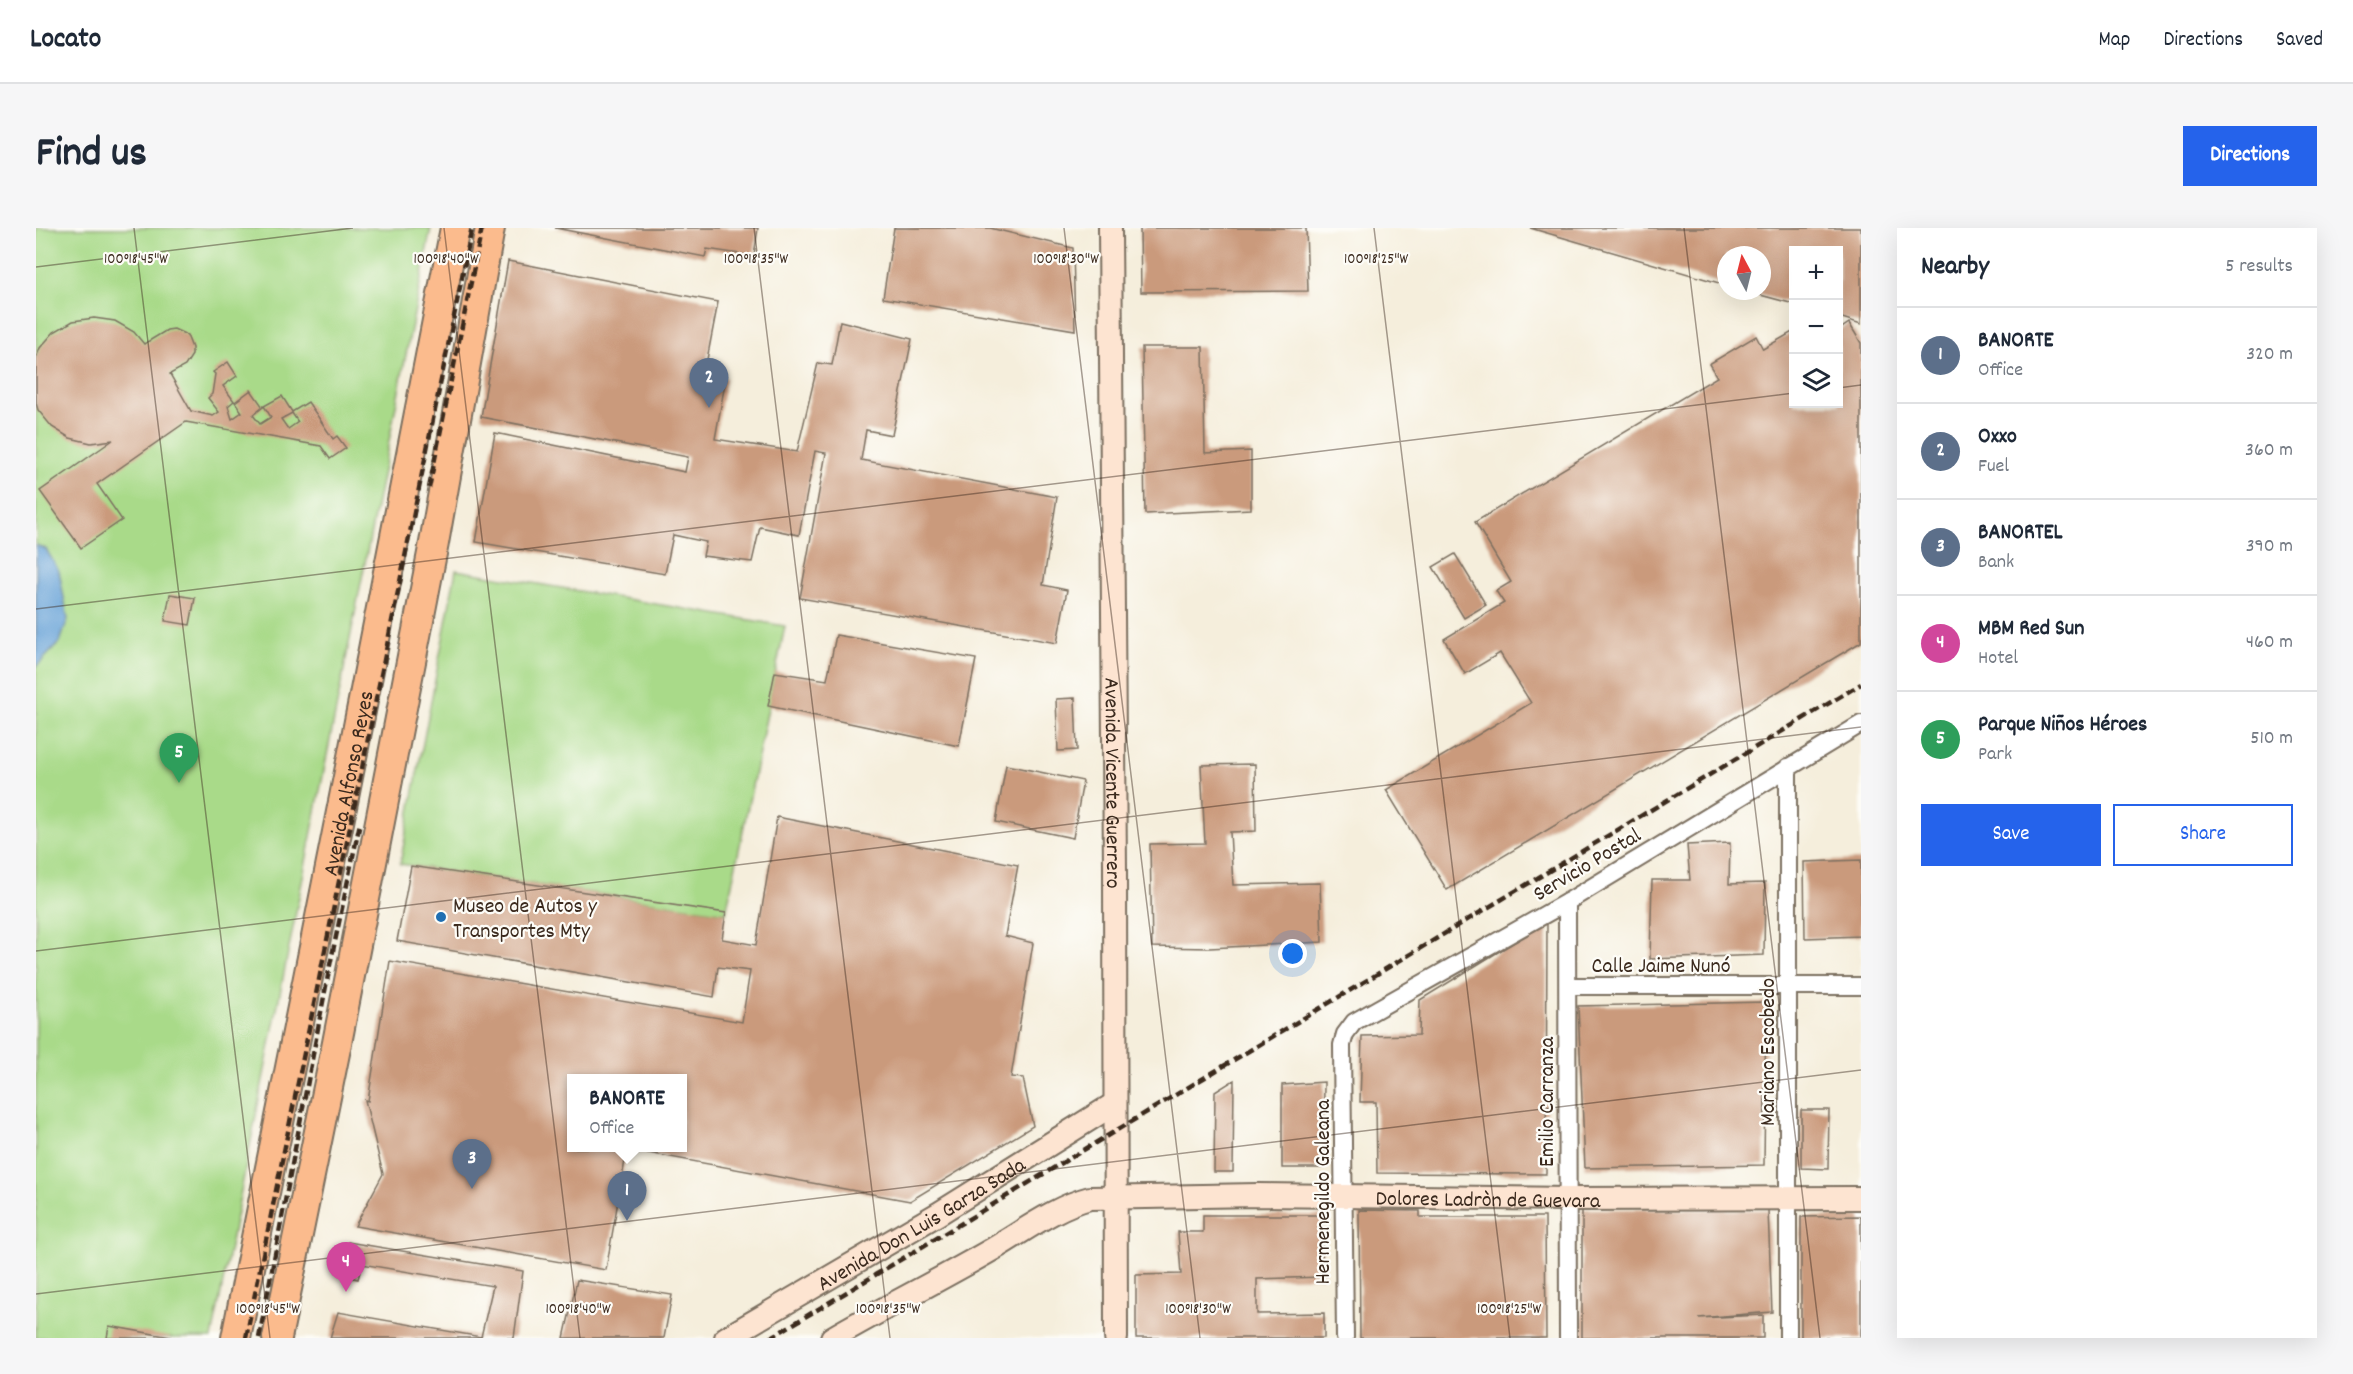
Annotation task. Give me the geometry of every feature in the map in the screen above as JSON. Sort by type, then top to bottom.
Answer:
[{"type":"highway","name":"Avenida Alfonso Reyes","points":[[236,1338],[455,228]]},
{"type":"highway","name":"Avenida Alfonso Reyes","points":[[277,1338],[337,1043],[437,526],[490,228]]},
{"type":"highway","points":[[427,374],[472,322]]},
{"type":"highway","points":[[221,1338],[291,992],[311,962]]},
{"type":"highway","points":[[294,1338],[339,1104],[343,1058],[337,1043]]},
{"type":"street","name":"Avenida Vicente Guerrero","points":[[1110,228],[1116,1338]]},
{"type":"street","name":"Servicio Postal","points":[[1342,1045],[1345,1034],[1362,1016],[1567,902],[1861,724]]},
{"type":"street","name":"Mariano Escobedo","points":[[1788,767],[1788,1338]]},
{"type":"street","name":"Emilio Carranza","points":[[1567,902],[1568,1338]]},
{"type":"street","name":"Calle Jaime Nunó","points":[[1568,986],[1861,986]]},
{"type":"street","name":"Hermenegildo Galeana","points":[[1342,1045],[1345,1338]]},
{"type":"street","name":"Avenida Don Luis Garza Sada","points":[[726,1338],[938,1214],[1114,1104]]},
{"type":"street","name":"Dolores Ladròn de Guevara","points":[[1114,1197],[1258,1195],[1568,1199],[1861,1198]]},
{"type":"street","points":[[832,1338],[1067,1206],[1090,1198],[1114,1197]]},
{"type":"green space","points":[[36,228],[431,228],[212,1338],[36,1338]]},
{"type":"green space","points":[[456,570],[785,626],[726,913],[400,864]]},
{"type":"water","points":[[36,545],[46,549],[59,571],[68,619],[60,642],[36,667]]},
{"type":"building","points":[[555,228],[758,228],[754,256],[707,249],[705,257]]},
{"type":"building","points":[[894,228],[990,228],[1073,248],[1075,330],[883,298]]},
{"type":"building","points":[[1140,228],[1306,228],[1308,291],[1141,292]]},
{"type":"building","points":[[1530,228],[1861,228],[1861,324],[1843,318],[1843,246],[1789,246],[1789,303],[1771,298],[1771,246],[1717,246],[1717,282]]},
{"type":"building","points":[[508,261],[718,302],[704,375],[726,378],[715,439],[797,452],[818,363],[832,365],[840,321],[912,339],[892,435],[866,430],[861,460],[1057,497],[1043,585],[1067,590],[1057,643],[800,598],[826,453],[815,451],[799,535],[760,527],[752,562],[703,556],[706,542],[673,535],[665,574],[476,542],[495,433],[685,472],[688,457],[481,417]]},
{"type":"building","points":[[94,318],[115,321],[134,332],[144,344],[167,330],[174,329],[187,335],[192,355],[185,366],[170,374],[191,411],[213,416],[219,412],[208,398],[212,394],[215,374],[213,372],[228,362],[237,376],[223,386],[234,401],[228,406],[232,419],[242,412],[235,402],[251,390],[263,407],[253,415],[260,424],[271,417],[264,406],[282,396],[292,412],[308,402],[333,439],[337,436],[346,448],[330,459],[321,446],[186,422],[97,484],[122,520],[81,548],[40,491],[113,440],[91,443],[70,438],[52,427],[38,410],[36,403],[36,358],[40,348],[54,332],[73,321]],"holes":[[[292,413],[298,422],[288,429],[281,419]]]},
{"type":"building","points":[[1849,323],[1861,343],[1861,642],[1447,890],[1386,790],[1531,703],[1500,653],[1465,674],[1444,639],[1504,603],[1496,591],[1511,582],[1475,522],[1717,377],[1709,364],[1756,336],[1763,349],[1789,334],[1789,408],[1843,408],[1843,327]]},
{"type":"building","points":[[1142,347],[1203,347],[1205,453],[1251,451],[1251,509],[1145,514]]},
{"type":"building","points":[[1455,554],[1486,605],[1464,618],[1433,567]]},
{"type":"building","points":[[170,594],[195,598],[190,625],[165,621]]},
{"type":"building","points":[[836,635],[976,659],[959,746],[768,706],[775,672],[827,680]]},
{"type":"building","points":[[1075,698],[1077,750],[1058,751],[1056,699]]},
{"type":"building","points":[[1255,764],[1256,831],[1230,832],[1233,885],[1320,883],[1322,942],[1210,948],[1152,947],[1150,844],[1205,843],[1201,765]]},
{"type":"building","points":[[1006,765],[1083,781],[1073,838],[996,822]]},
{"type":"building","points":[[777,817],[1018,865],[1005,936],[1033,943],[1011,1077],[1023,1078],[1033,1126],[910,1201],[643,1152],[687,1152],[687,1074],[567,1074],[567,1152],[626,1152],[606,1270],[355,1226],[383,1174],[365,1100],[368,1101],[390,961],[742,1022],[750,971],[718,967],[714,997],[397,941],[411,866],[726,913],[722,939],[756,945]]},
{"type":"building","points":[[1730,843],[1729,884],[1765,883],[1764,955],[1650,959],[1652,880],[1690,880],[1687,845]]},
{"type":"building","points":[[1861,860],[1861,936],[1805,938],[1804,862]]},
{"type":"building","points":[[1547,922],[1546,1174],[1377,1173],[1376,1102],[1360,1102],[1362,1036],[1419,1035],[1420,1000]]},
{"type":"building","points":[[1766,1002],[1764,1165],[1585,1168],[1578,1006]]},
{"type":"building","points":[[1234,1080],[1233,1172],[1214,1172],[1215,1092]]},
{"type":"building","points":[[1324,1082],[1323,1168],[1282,1168],[1282,1085]]},
{"type":"building","points":[[1801,1110],[1829,1110],[1828,1169],[1801,1168]]},
{"type":"building","points":[[1582,1209],[1768,1210],[1772,1312],[1698,1318],[1763,1315],[1763,1338],[1582,1338]]},
{"type":"building","points":[[1359,1210],[1420,1211],[1420,1217],[1545,1217],[1546,1338],[1360,1338]]},
{"type":"building","points":[[1203,1215],[1321,1215],[1323,1277],[1257,1279],[1257,1314],[1324,1313],[1324,1338],[1136,1338],[1136,1275],[1181,1274],[1178,1232],[1203,1232]]},
{"type":"building","points":[[1861,1216],[1861,1338],[1801,1338],[1801,1217]]},
{"type":"building","points":[[348,1242],[523,1271],[514,1338],[330,1338],[338,1312],[481,1337],[493,1286],[362,1264],[358,1279],[340,1275]]},
{"type":"building","points":[[577,1280],[672,1295],[664,1338],[564,1338]]},
{"type":"building","points":[[109,1326],[170,1337],[170,1338],[107,1338]]},
{"type":"railway","points":[[246,1338],[472,228]]},
{"type":"railway","points":[[429,488],[482,228]]},
{"type":"railway","points":[[770,1338],[1861,684]]},
{"type":"railway","points":[[259,1338],[330,965],[360,823]]},
{"type":"place","name":"Oxxo","points":[[709,408]]},
{"type":"place","name":"Parque Niños Héroes","points":[[179,783]]},
{"type":"place","name":"Museo de Autos y Transportes Mty","points":[[441,917]]},
{"type":"place","name":"BANORTEL","points":[[472,1189]]},
{"type":"place","name":"BANORTE","points":[[627,1221]]},
{"type":"place","name":"MBM Red Sun","points":[[346,1292]]}]
